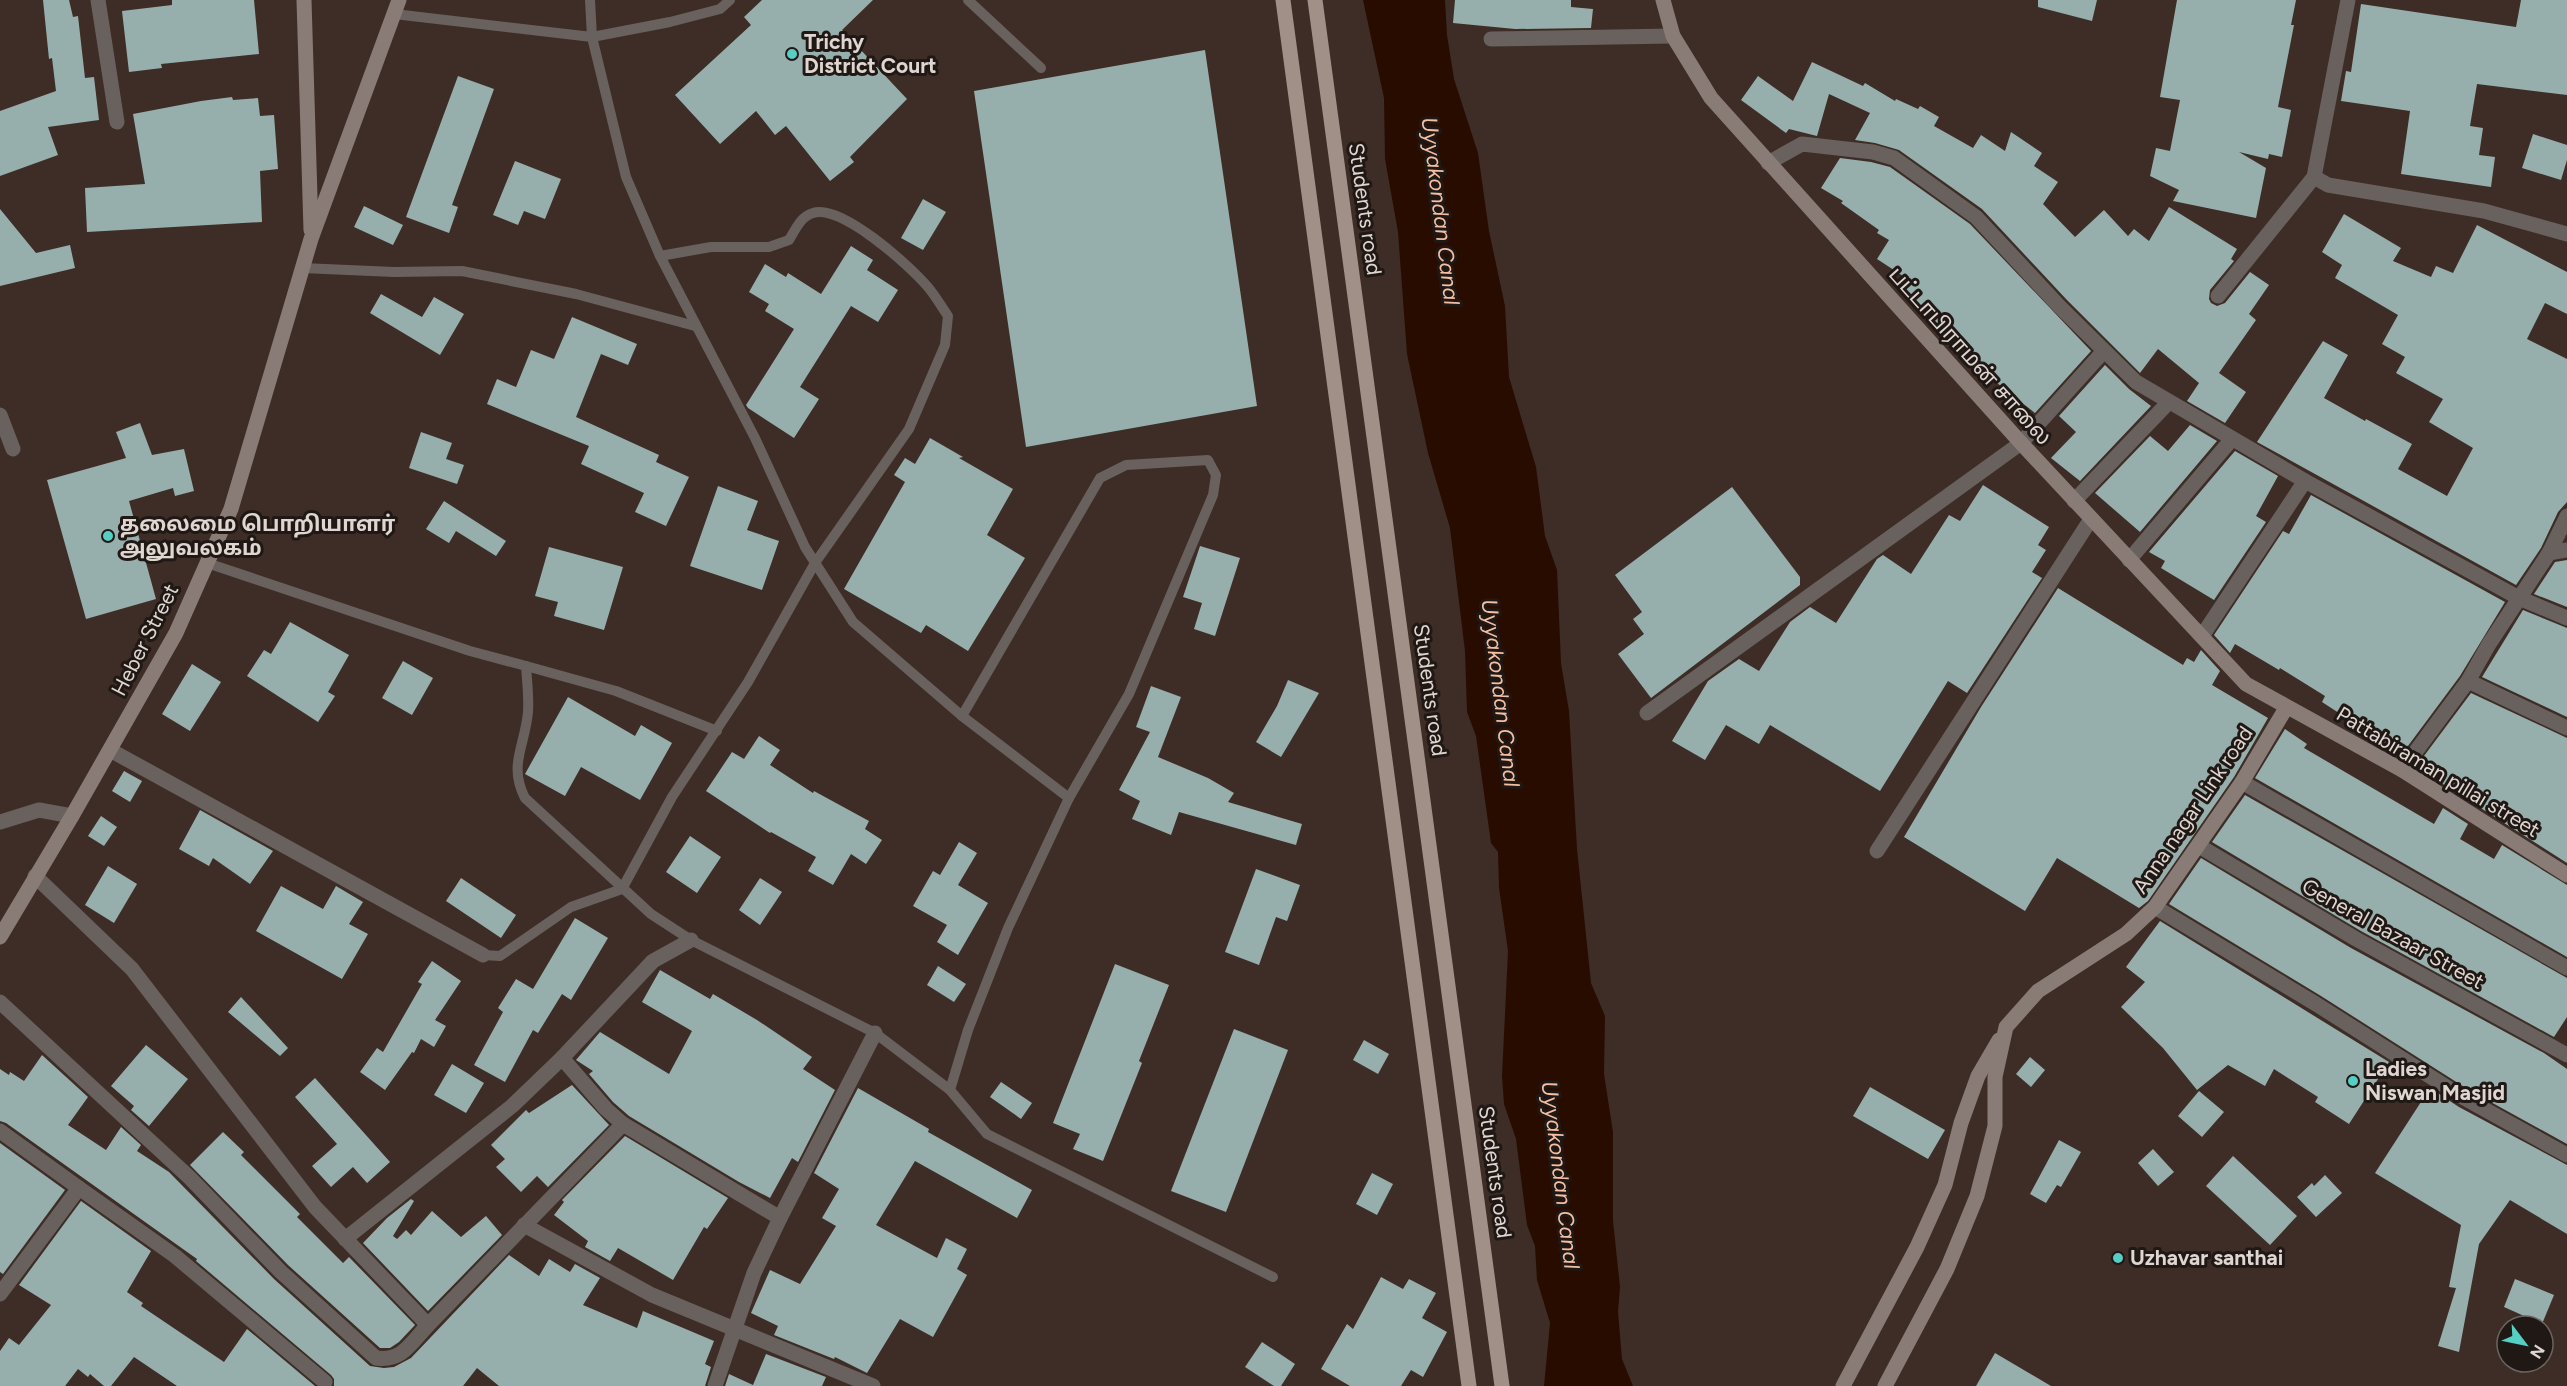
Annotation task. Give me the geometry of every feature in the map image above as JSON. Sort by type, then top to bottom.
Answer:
[{"type":"main road","points":[[1283,0],[1469,1386]]},
{"type":"main road","name":"Students road","points":[[1315,0],[1502,1386]]},
{"type":"street","points":[[98,0],[117,122]]},
{"type":"street","points":[[304,0],[311,239]]},
{"type":"street","name":"பட்டாபிராமன் சாலை","points":[[1663,0],[1673,36],[1711,98],[1768,163],[2074,501],[2246,684],[2286,708]]},
{"type":"street","points":[[2218,296],[2314,177],[2348,0]]},
{"type":"street","name":"Heber Street","points":[[0,937],[176,633],[231,509],[311,239],[397,7]]},
{"type":"street","points":[[1491,39],[1673,36]]},
{"type":"street","points":[[1768,163],[1802,144],[1873,152],[1894,158],[1976,217],[2103,352],[2136,382],[2168,403],[2305,481],[2519,598],[2567,618]]},
{"type":"street","points":[[2314,177],[2328,185],[2484,211],[2567,234]]},
{"type":"street","points":[[1647,713],[2021,443],[2103,352]]},
{"type":"street","points":[[2074,501],[2168,403]]},
{"type":"street","points":[[0,415],[13,449]]},
{"type":"street","points":[[2129,560],[2232,439]]},
{"type":"street","points":[[2202,636],[2305,481]]},
{"type":"street","points":[[2402,770],[2468,681],[2549,553],[2567,516]]},
{"type":"street","points":[[1877,851],[2091,519]]},
{"type":"street","points":[[2549,553],[2567,550]]},
{"type":"street","points":[[2468,681],[2567,728]]},
{"type":"street","name":"Pattabiraman pillai street","points":[[2286,708],[2402,770],[2567,875]]},
{"type":"street","name":"Anna nagar Link road","points":[[1885,1386],[1947,1269],[1977,1196],[1995,1126],[1995,1077],[2006,1027],[2038,991],[2126,934],[2155,907],[2242,782],[2286,708]]},
{"type":"street","points":[[110,750],[483,955]]},
{"type":"street","points":[[2242,782],[2567,968]]},
{"type":"street","points":[[0,822],[39,810],[72,816]]},
{"type":"street","name":"General Bazaar Street","points":[[2199,846],[2356,939],[2567,1055]]},
{"type":"street","points":[[35,876],[132,969],[315,1207],[428,1325]]},
{"type":"street","points":[[2155,907],[2316,1004],[2464,1098],[2567,1155]]},
{"type":"street","points":[[345,1239],[512,1106],[562,1058],[653,961],[691,940]]},
{"type":"street","points":[[0,1002],[189,1177],[281,1272],[376,1358],[390,1360],[402,1352],[623,1124]]},
{"type":"street","points":[[1843,1386],[1917,1247],[1945,1185],[1961,1123],[1978,1076],[2006,1027]]},
{"type":"street","points":[[715,1386],[754,1273],[874,1032]]},
{"type":"street","points":[[562,1058],[606,1109],[623,1124],[780,1218]]},
{"type":"street","points":[[0,1131],[175,1256],[325,1382]]},
{"type":"street","points":[[0,1294],[79,1188]]},
{"type":"street","points":[[524,1225],[652,1295],[873,1386]]},
{"type":"lane","points":[[590,0],[592,37],[626,177],[660,256],[755,438],[805,547],[853,622],[962,716],[1069,798]]},
{"type":"lane","points":[[397,7],[592,37],[670,22],[720,9],[730,0]]},
{"type":"lane","points":[[968,0],[1041,68]]},
{"type":"lane","points":[[483,955],[500,956],[572,907],[622,889],[672,797],[748,682],[815,563],[909,429],[945,345],[948,316],[927,286],[884,245],[834,214],[815,212],[802,218],[789,240],[769,247],[711,247],[660,256]]},
{"type":"lane","points":[[302,268],[394,272],[462,271],[576,294],[695,326]]},
{"type":"lane","points":[[950,1090],[968,1030],[1008,928],[1069,798],[1129,694],[1213,495],[1216,474],[1208,460],[1126,465],[1100,478],[962,716]]},
{"type":"lane","points":[[207,563],[470,651],[616,691],[717,731]]},
{"type":"lane","points":[[526,666],[528,713],[516,767],[518,786],[525,798],[651,914],[691,940],[874,1032],[950,1090],[987,1134],[1273,1277]]},
{"type":"water","name":"Uyyakondan Canal","points":[[1363,0],[1445,0],[1447,35],[1454,79],[1478,153],[1489,231],[1505,306],[1509,377],[1536,467],[1545,536],[1557,570],[1561,663],[1569,711],[1577,849],[1591,983],[1605,1016],[1604,1074],[1613,1132],[1613,1221],[1620,1287],[1618,1312],[1622,1359],[1633,1386],[1544,1386],[1550,1323],[1537,1280],[1535,1246],[1527,1225],[1516,1139],[1504,1104],[1502,1076],[1508,951],[1499,888],[1498,852],[1491,843],[1476,736],[1467,712],[1465,651],[1450,528],[1428,453],[1407,354],[1398,232],[1385,159],[1384,98]]},
{"type":"building","points":[[43,0],[69,0],[73,17],[78,16],[85,78],[94,77],[99,120],[48,127],[58,155],[0,176],[0,111],[56,91],[52,58],[49,59]]},
{"type":"building","points":[[172,0],[254,0],[259,54],[161,64],[162,68],[129,72],[122,11],[172,5]]},
{"type":"building","name":"Trichy District Court","points":[[762,0],[873,0],[842,30],[907,99],[850,157],[854,162],[830,181],[786,126],[775,135],[756,111],[720,144],[675,95],[751,25],[744,17]]},
{"type":"building","points":[[1455,0],[1571,0],[1571,7],[1593,9],[1591,28],[1515,29],[1453,23]]},
{"type":"building","points":[[2038,0],[2097,0],[2092,21],[2038,7]]},
{"type":"building","points":[[2177,0],[2296,0],[2291,25],[2294,25],[2278,107],[2291,110],[2282,157],[2269,154],[2268,159],[2239,152],[2266,168],[2256,218],[2173,201],[2179,190],[2150,176],[2156,148],[2170,151],[2180,100],[2160,97]]},
{"type":"building","points":[[2521,0],[2567,0],[2567,95],[2477,84],[2470,126],[2483,128],[2479,155],[2495,157],[2491,187],[2401,174],[2410,111],[2341,101],[2346,71],[2351,72],[2361,4],[2516,27]]},
{"type":"building","points":[[1205,50],[1257,406],[1026,447],[974,91]]},
{"type":"building","points":[[1812,62],[1863,86],[1865,83],[1895,101],[1896,99],[1918,109],[1920,106],[1939,117],[1934,126],[1973,148],[1981,135],[2005,151],[2011,132],[2042,153],[2034,166],[2058,182],[2043,204],[2075,237],[2104,210],[2128,236],[2134,229],[2149,241],[2169,207],[2237,249],[2231,259],[2234,261],[2210,290],[2211,303],[2217,306],[2225,303],[2250,272],[2269,285],[2249,314],[2256,320],[2219,373],[2246,392],[2225,423],[2187,401],[2199,383],[2158,349],[2140,373],[2066,299],[1982,209],[1899,150],[1855,140],[1870,113],[1829,94],[1817,136],[1789,129],[1786,133],[1741,100],[1758,76],[1793,101]]},
{"type":"building","points":[[458,76],[494,89],[452,205],[458,207],[449,233],[406,217]]},
{"type":"building","points":[[232,97],[233,100],[258,98],[260,116],[274,115],[278,169],[260,171],[262,222],[87,232],[85,188],[145,184],[133,114]]},
{"type":"building","points":[[2533,134],[2567,145],[2567,160],[2561,180],[2522,168]]},
{"type":"building","points":[[1840,158],[1890,167],[1970,224],[2091,351],[2035,413],[1992,379],[1993,377],[1953,342],[1956,339],[1933,320],[1935,317],[1896,285],[1903,276],[1877,259],[1889,240],[1877,233],[1879,230],[1841,203],[1843,201],[1821,188]]},
{"type":"building","points":[[515,161],[561,179],[545,219],[524,211],[518,225],[493,215]]},
{"type":"building","points":[[923,199],[946,212],[923,250],[901,238]]},
{"type":"building","points":[[364,206],[403,225],[393,245],[354,227]]},
{"type":"building","points":[[0,209],[36,253],[70,245],[75,268],[0,286]]},
{"type":"building","points":[[2344,214],[2401,248],[2393,261],[2431,277],[2436,266],[2453,273],[2477,225],[2567,272],[2567,314],[2545,303],[2527,339],[2567,359],[2567,502],[2558,512],[2541,548],[2516,585],[2257,442],[2323,341],[2348,355],[2324,398],[2412,444],[2398,469],[2447,496],[2473,448],[2429,422],[2443,399],[2396,373],[2405,357],[2382,344],[2398,315],[2335,278],[2342,265],[2322,252]]},
{"type":"building","points":[[851,246],[873,260],[867,270],[898,290],[878,322],[851,306],[800,387],[819,399],[794,438],[746,405],[794,329],[765,311],[769,304],[749,292],[765,264],[786,277],[788,273],[821,294]]},
{"type":"building","points":[[381,294],[422,317],[434,297],[464,314],[440,355],[370,313]]},
{"type":"building","points":[[572,317],[637,344],[628,365],[601,354],[576,417],[659,455],[656,462],[689,477],[666,526],[635,512],[644,493],[581,464],[589,446],[487,404],[497,379],[516,387],[531,350],[554,359]]},
{"type":"building","points":[[2105,365],[2129,389],[2151,406],[2080,481],[2051,458],[2076,432],[2059,416]]},
{"type":"building","points":[[140,423],[152,455],[184,449],[194,491],[175,496],[173,488],[129,501],[156,599],[86,619],[47,480],[126,458],[116,432]]},
{"type":"building","points":[[2190,425],[2217,441],[2140,532],[2095,493],[2150,436],[2168,451]]},
{"type":"building","points":[[421,432],[452,443],[446,459],[464,465],[457,484],[409,468]]},
{"type":"building","points":[[930,438],[963,457],[959,458],[1013,489],[987,535],[1025,558],[968,651],[926,625],[921,633],[844,589],[905,482],[894,475],[905,458],[915,464]]},
{"type":"building","points":[[2235,451],[2278,476],[2256,516],[2266,522],[2214,600],[2161,568],[2165,561],[2149,552]]},
{"type":"building","points":[[1983,485],[2049,527],[2038,545],[2046,550],[2032,572],[2042,578],[1967,693],[1948,681],[1880,791],[1770,725],[1759,744],[1726,725],[1705,760],[1672,741],[1708,681],[1739,659],[1759,671],[1790,622],[1810,607],[1836,623],[1877,559],[1883,555],[1911,574],[1949,515],[1960,521]]},
{"type":"building","points":[[718,486],[758,501],[747,530],[779,541],[762,590],[690,566]]},
{"type":"building","points":[[1732,487],[1800,577],[1800,585],[1651,698],[1618,654],[1644,634],[1633,619],[1642,612],[1615,575]]},
{"type":"building","points":[[2311,495],[2505,602],[2460,676],[2402,754],[2322,702],[2325,696],[2235,644],[2230,653],[2214,635],[2283,531],[2289,534]]},
{"type":"building","points":[[444,501],[506,541],[496,556],[456,531],[449,543],[426,529]]},
{"type":"building","points":[[1200,546],[1240,558],[1215,636],[1194,629],[1202,603],[1183,597]]},
{"type":"building","points":[[549,547],[623,567],[604,630],[554,616],[558,602],[535,596]]},
{"type":"building","points":[[2567,560],[2567,607],[2534,594],[2555,562]]},
{"type":"building","points":[[2058,588],[2183,665],[2187,658],[2194,662],[2201,650],[2220,671],[2212,685],[2268,718],[2234,777],[2148,901],[2139,908],[2057,858],[2025,911],[1904,837],[1981,707]]},
{"type":"building","points":[[2523,610],[2567,628],[2567,717],[2482,677]]},
{"type":"building","points":[[290,622],[349,655],[328,692],[335,696],[318,722],[247,676],[264,650],[271,654]]},
{"type":"building","points":[[403,661],[433,678],[412,715],[382,698]]},
{"type":"building","points":[[192,664],[221,682],[190,731],[162,714]]},
{"type":"building","points":[[1288,680],[1319,693],[1281,757],[1256,742],[1277,706]]},
{"type":"building","points":[[1151,686],[1181,697],[1158,757],[1208,778],[1234,793],[1228,802],[1302,824],[1296,845],[1179,812],[1171,835],[1132,819],[1140,801],[1119,790],[1150,732],[1136,727]]},
{"type":"building","points":[[2471,693],[2567,738],[2567,863],[2424,772],[2426,769],[2418,764]]},
{"type":"building","points":[[568,697],[635,736],[641,725],[672,743],[640,800],[581,767],[565,796],[525,774]]},
{"type":"building","points":[[2285,729],[2307,744],[2304,748],[2434,824],[2443,808],[2468,824],[2460,839],[2494,859],[2502,845],[2567,885],[2567,957],[2255,778]]},
{"type":"building","points":[[759,736],[780,750],[770,765],[813,793],[814,791],[869,821],[865,829],[882,840],[866,864],[851,854],[833,885],[808,871],[816,857],[770,833],[706,791],[732,752],[744,759]]},
{"type":"building","points":[[124,771],[142,781],[130,802],[112,791]]},
{"type":"building","points":[[2245,795],[2567,978],[2567,1017],[2554,1037],[2361,931],[2212,842]]},
{"type":"building","points":[[200,810],[273,851],[250,884],[213,858],[209,866],[179,849]]},
{"type":"building","points":[[101,816],[117,827],[104,846],[88,836]]},
{"type":"building","points":[[690,836],[721,857],[697,893],[666,872]]},
{"type":"building","points":[[959,842],[977,853],[958,885],[988,903],[958,955],[937,942],[947,925],[913,906],[933,871],[940,875]]},
{"type":"building","points":[[2201,858],[2351,948],[2544,1053],[2567,1069],[2567,1144],[2469,1090],[2321,996],[2169,904]]},
{"type":"building","points":[[108,866],[137,884],[114,923],[85,905]]},
{"type":"building","points":[[1256,869],[1300,885],[1287,921],[1276,917],[1259,965],[1225,952]]},
{"type":"building","points":[[461,878],[516,915],[501,938],[446,901]]},
{"type":"building","points":[[760,878],[782,892],[760,925],[739,910]]},
{"type":"building","points":[[281,886],[323,909],[336,886],[363,902],[349,924],[368,934],[342,979],[256,931]]},
{"type":"building","points":[[575,918],[608,938],[571,1000],[562,994],[538,1033],[533,1030],[505,1082],[474,1065],[503,1012],[498,1008],[516,979],[533,989]]},
{"type":"building","points":[[2160,921],[2389,1062],[2349,1124],[2315,1102],[2318,1097],[2274,1069],[2265,1086],[2228,1065],[2197,1090],[2163,1048],[2121,1007],[2145,982],[2126,967]]},
{"type":"building","points":[[432,961],[461,981],[435,1020],[446,1026],[434,1047],[421,1039],[414,1053],[412,1052],[385,1090],[360,1072],[377,1048],[383,1052],[422,984],[418,982]]},
{"type":"building","points":[[1115,964],[1169,985],[1139,1061],[1142,1063],[1103,1161],[1073,1149],[1080,1134],[1053,1123]]},
{"type":"building","points":[[938,966],[966,984],[954,1002],[927,985]]},
{"type":"building","points":[[660,970],[710,999],[713,994],[812,1057],[803,1069],[835,1090],[798,1162],[792,1158],[770,1198],[629,1116],[613,1102],[589,1074],[593,1071],[576,1060],[600,1032],[669,1074],[692,1031],[642,1002]]},
{"type":"building","points":[[241,997],[288,1048],[280,1056],[228,1012]]},
{"type":"building","points":[[1234,1029],[1288,1050],[1226,1212],[1171,1191]]},
{"type":"building","points":[[1364,1040],[1389,1054],[1378,1074],[1353,1060]]},
{"type":"building","points":[[146,1045],[188,1079],[149,1126],[131,1110],[134,1106],[111,1086]]},
{"type":"building","points":[[42,1055],[88,1097],[68,1125],[106,1150],[121,1127],[141,1145],[137,1151],[169,1172],[274,1279],[370,1366],[394,1367],[411,1358],[509,1255],[539,1276],[549,1259],[570,1272],[575,1264],[600,1278],[583,1305],[637,1328],[643,1311],[714,1341],[705,1364],[711,1367],[705,1386],[499,1386],[477,1368],[463,1386],[334,1386],[334,1379],[331,1375],[196,1261],[197,1259],[6,1123],[0,1121],[0,1069],[24,1081]]},
{"type":"building","points":[[2030,1057],[2045,1070],[2031,1087],[2016,1074]]},
{"type":"building","points":[[452,1064],[484,1083],[466,1113],[434,1095]]},
{"type":"building","points":[[315,1078],[390,1162],[367,1183],[353,1167],[331,1187],[312,1166],[337,1144],[295,1097]]},
{"type":"building","points":[[1001,1082],[1032,1103],[1021,1119],[990,1097]]},
{"type":"building","points":[[572,1085],[609,1125],[548,1187],[537,1176],[521,1192],[496,1167],[505,1159],[491,1145],[526,1110],[529,1113]]},
{"type":"building","points":[[1870,1087],[1945,1130],[1928,1159],[1853,1116]]},
{"type":"building","points":[[858,1088],[929,1129],[928,1132],[1032,1190],[1017,1218],[915,1161],[876,1225],[937,1258],[946,1238],[967,1249],[957,1269],[967,1275],[933,1337],[900,1319],[867,1373],[835,1357],[834,1359],[774,1335],[778,1326],[751,1313],[770,1270],[800,1284],[836,1226],[822,1218],[839,1189],[814,1173]]},
{"type":"building","points":[[2430,1088],[2459,1107],[2567,1165],[2567,1234],[2510,1200],[2479,1244],[2459,1352],[2438,1346],[2456,1288],[2449,1287],[2461,1225],[2375,1173]]},
{"type":"building","points":[[2199,1091],[2224,1112],[2202,1137],[2178,1116]]},
{"type":"building","points":[[223,1132],[244,1152],[241,1155],[300,1214],[297,1217],[343,1263],[349,1257],[415,1325],[399,1342],[390,1348],[380,1348],[288,1265],[190,1165]]},
{"type":"building","points":[[625,1136],[728,1198],[707,1229],[704,1227],[673,1280],[618,1248],[610,1261],[585,1247],[588,1241],[554,1215],[564,1202],[562,1200]]},
{"type":"building","points":[[2059,1140],[2081,1152],[2061,1187],[2057,1185],[2046,1203],[2030,1194]]},
{"type":"building","points":[[0,1143],[65,1190],[3,1274],[0,1272]]},
{"type":"building","points":[[2153,1149],[2174,1172],[2158,1186],[2138,1163]]},
{"type":"building","points":[[2233,1156],[2297,1216],[2270,1245],[2206,1186]]},
{"type":"building","points":[[1372,1173],[1393,1184],[1377,1215],[1356,1204]]},
{"type":"building","points":[[2325,1175],[2342,1193],[2316,1217],[2297,1197],[2312,1183],[2314,1186]]},
{"type":"building","points":[[411,1199],[414,1201],[393,1236],[397,1239],[406,1230],[411,1235],[432,1211],[461,1237],[486,1216],[502,1235],[428,1311],[363,1243],[387,1218]]},
{"type":"building","points":[[81,1201],[151,1251],[127,1292],[143,1303],[141,1306],[224,1362],[247,1329],[315,1386],[177,1386],[134,1357],[111,1386],[104,1386],[90,1374],[88,1377],[78,1369],[65,1386],[0,1386],[0,1351],[9,1338],[19,1345],[51,1305],[19,1285]]},
{"type":"building","points":[[1381,1277],[1403,1289],[1409,1279],[1436,1293],[1422,1318],[1447,1332],[1423,1377],[1411,1370],[1401,1386],[1350,1386],[1321,1369],[1347,1324],[1353,1329]]},
{"type":"building","points":[[2515,1279],[2554,1295],[2546,1314],[2520,1314],[2504,1307]]},
{"type":"building","points":[[1262,1342],[1295,1364],[1281,1386],[1274,1386],[1245,1367]]},
{"type":"building","points":[[1995,1353],[2051,1386],[1976,1386]]},
{"type":"building","points":[[766,1354],[826,1377],[822,1386],[725,1386],[729,1374],[753,1385]]},
{"type":"place","name":"Trichy District Court","points":[[792,54]]},
{"type":"place","name":"தலைமை பொறியாளர் அலுவலகம்","points":[[108,536]]},
{"type":"place","name":"Ladies Niswan Masjid","points":[[2353,1081]]},
{"type":"place","name":"Uzhavar santhai","points":[[2118,1258]]}]
